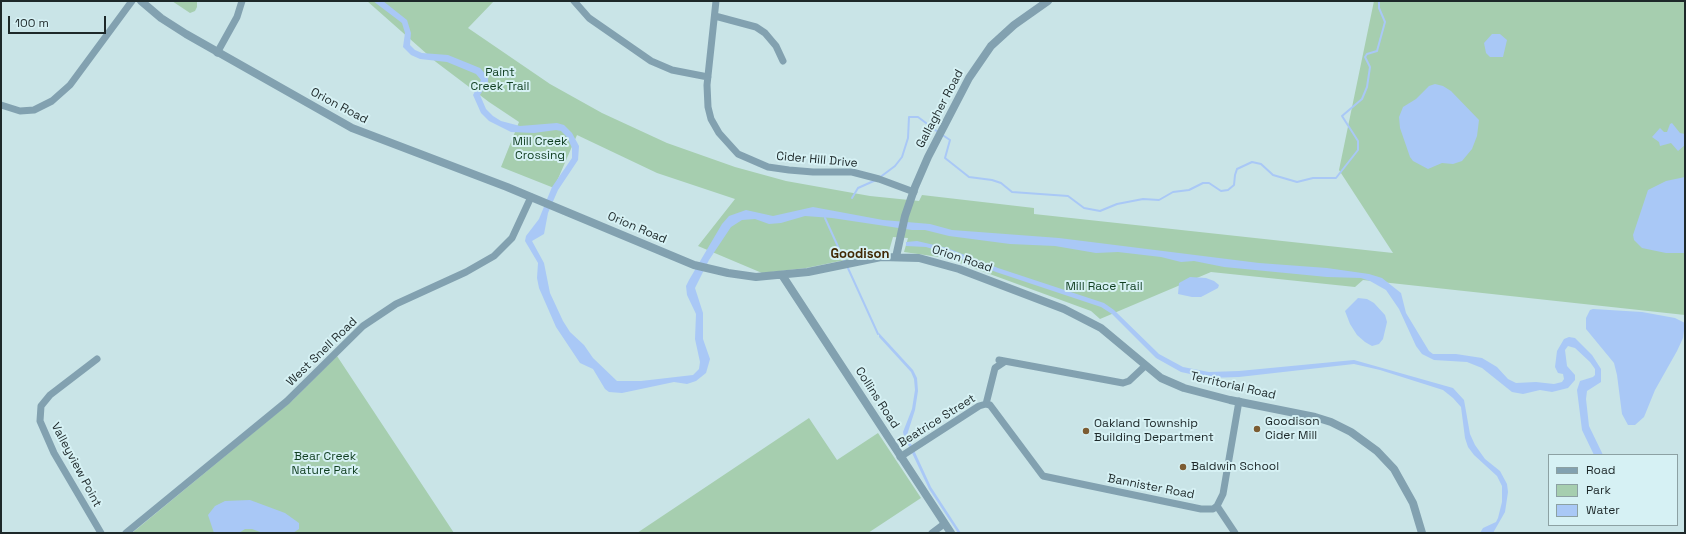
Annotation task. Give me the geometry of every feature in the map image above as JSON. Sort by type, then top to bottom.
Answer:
[{"type":"street","points":[[1,105],[20,111],[34,110],[52,101],[70,85],[132,1]]},
{"type":"street","name":"Orion Road","points":[[141,1],[161,18],[217,53],[352,128],[531,197],[694,265],[756,277],[808,272],[858,261],[896,257],[933,261],[1064,309],[1101,328],[1145,366]]},
{"type":"street","points":[[217,53],[237,17],[242,1]]},
{"type":"street","points":[[574,1],[589,18],[651,61],[672,70],[708,78]]},
{"type":"street","name":"Cider Hill Drive","points":[[716,1],[708,78],[708,107],[711,119],[719,133],[738,154],[768,166],[789,170],[813,172],[852,172],[879,179],[914,192]]},
{"type":"street","name":"Gallagher Road","points":[[896,257],[906,216],[928,157],[981,60],[1006,32],[1048,1]]},
{"type":"street","points":[[715,16],[756,27],[765,33],[776,46],[783,61]]},
{"type":"street","name":"West Snell Road","points":[[126,533],[287,401],[363,326],[396,304],[466,272],[494,256],[512,238],[531,197]]},
{"type":"street","name":"Collins Road","points":[[782,275],[900,458],[951,533]]},
{"type":"street","name":"Valleyview Point","points":[[97,360],[50,395],[41,406],[40,421],[54,453],[102,533]]},
{"type":"street","points":[[986,404],[995,368],[1002,361],[1123,383],[1129,381],[1145,366]]},
{"type":"street","name":"Territorial Road","points":[[1145,366],[1161,378],[1184,388],[1331,422],[1365,441],[1394,469],[1413,503],[1422,533]]},
{"type":"street","points":[[1235,533],[1216,506],[1223,494],[1239,401]]},
{"type":"street","name":"Beatrice Street","points":[[900,458],[979,406],[986,404]]},
{"type":"street","name":"Bannister Road","points":[[986,404],[990,405],[1043,476],[1080,485],[1201,508],[1212,509],[1216,506]]},
{"type":"street","points":[[932,533],[944,524]]},
{"type":"green space","points":[[172,1],[197,1],[197,7],[195,11],[190,13]]},
{"type":"green space","points":[[367,1],[494,1],[468,28],[550,84],[602,113],[667,143],[735,167],[786,181],[870,196],[919,201],[922,195],[1034,208],[1034,214],[1393,253],[1339,170],[1374,1],[1685,1],[1685,315],[1363,280],[1355,287],[1211,272],[1100,319],[1091,311],[946,258],[904,252],[908,238],[893,237],[889,251],[806,268],[762,273],[698,246],[735,199],[657,173],[577,135],[554,188],[501,167],[519,122],[489,102],[436,62]]},
{"type":"green space","name":"Bear Creek Nature Park","points":[[337,356],[454,533],[132,533],[293,400]]},
{"type":"green space","points":[[809,418],[837,460],[878,433],[921,498],[868,533],[637,533]]},
{"type":"water","points":[[373,1],[383,1],[407,20],[411,33],[410,45],[415,50],[422,53],[448,55],[480,68],[488,77],[488,82],[480,95],[486,109],[493,116],[501,121],[520,126],[557,123],[564,125],[572,133],[579,146],[578,160],[558,190],[548,213],[544,234],[532,241],[544,263],[550,293],[563,321],[570,332],[584,345],[593,358],[617,381],[641,381],[693,375],[699,369],[700,362],[695,339],[696,314],[687,295],[686,286],[722,224],[729,216],[746,210],[773,216],[813,207],[883,220],[930,224],[952,230],[1059,238],[1259,263],[1327,268],[1369,274],[1382,278],[1401,293],[1406,313],[1429,351],[1433,354],[1456,354],[1482,358],[1497,367],[1508,379],[1516,383],[1536,382],[1554,384],[1562,382],[1564,379],[1563,374],[1558,373],[1555,367],[1557,351],[1564,339],[1569,337],[1575,338],[1592,355],[1601,369],[1601,382],[1587,391],[1586,399],[1589,426],[1603,454],[1594,454],[1582,430],[1577,390],[1580,381],[1595,375],[1595,369],[1590,362],[1575,348],[1568,346],[1565,350],[1567,366],[1575,375],[1575,380],[1568,388],[1552,392],[1540,390],[1523,394],[1512,392],[1482,368],[1467,362],[1434,360],[1422,354],[1416,346],[1399,309],[1386,290],[1361,278],[1327,277],[1224,267],[1194,261],[1181,262],[1161,257],[1118,252],[1096,253],[1055,246],[1010,244],[949,236],[925,230],[912,230],[832,218],[805,216],[781,223],[769,224],[755,219],[742,220],[731,227],[709,260],[695,288],[703,313],[703,339],[710,359],[706,373],[696,381],[687,384],[674,382],[622,393],[609,392],[605,389],[593,369],[580,363],[556,327],[539,288],[537,278],[538,263],[525,241],[526,236],[539,219],[552,187],[572,158],[572,148],[567,137],[561,131],[556,130],[534,133],[511,132],[489,121],[481,113],[473,95],[481,80],[476,74],[447,62],[420,59],[411,55],[403,47],[405,33],[402,23]]},
{"type":"water","points":[[1492,34],[1500,34],[1507,40],[1503,57],[1490,57],[1486,53],[1484,43]]},
{"type":"water","points":[[1435,84],[1443,86],[1451,91],[1479,120],[1477,136],[1472,149],[1462,161],[1453,164],[1442,163],[1428,169],[1413,161],[1410,157],[1400,128],[1399,117],[1403,107],[1416,99],[1429,86]]},
{"type":"water","points":[[1672,123],[1680,133],[1685,134],[1685,145],[1678,151],[1671,143],[1660,146],[1659,142],[1652,137],[1660,128],[1664,132],[1667,132],[1670,124]]},
{"type":"water","points":[[1685,177],[1685,253],[1666,253],[1642,248],[1634,240],[1633,235],[1648,190],[1666,181]]},
{"type":"water","points":[[917,241],[947,248],[998,268],[1104,303],[1114,310],[1159,354],[1183,367],[1209,372],[1239,371],[1354,360],[1453,388],[1464,400],[1470,434],[1475,445],[1485,459],[1500,471],[1507,484],[1508,492],[1505,512],[1493,533],[1480,533],[1483,528],[1496,522],[1498,518],[1502,502],[1502,486],[1497,476],[1474,455],[1468,447],[1465,438],[1461,407],[1443,390],[1380,370],[1354,364],[1239,377],[1209,378],[1181,372],[1156,358],[1112,314],[1101,307],[996,272],[946,253],[926,247],[906,246],[906,242]]},
{"type":"water","points":[[1190,277],[1206,278],[1214,281],[1219,285],[1218,288],[1201,297],[1178,294],[1179,283]]},
{"type":"water","points":[[1358,298],[1367,299],[1374,303],[1385,315],[1387,322],[1383,339],[1379,344],[1372,346],[1365,342],[1357,335],[1350,324],[1345,311]]},
{"type":"water","points":[[1590,310],[1642,312],[1675,318],[1685,323],[1683,338],[1677,351],[1655,390],[1644,417],[1635,425],[1628,425],[1622,414],[1614,363],[1586,329],[1586,318]]},
{"type":"water","points":[[879,333],[913,370],[917,378],[918,391],[915,410],[907,435],[931,487],[961,533],[958,533],[929,489],[904,436],[903,432],[912,409],[915,390],[914,379],[911,372],[879,337]]},
{"type":"water","points":[[250,500],[285,513],[299,523],[299,529],[293,533],[263,533],[252,529],[245,529],[239,533],[214,533],[208,515],[215,506],[225,501]]},
{"type":"waterway","points":[[941,134],[950,140],[945,158],[969,177],[992,180],[1001,183],[1012,192],[1068,196],[1084,208],[1100,211],[1117,204],[1143,199],[1159,200],[1173,192],[1189,190],[1203,183],[1209,183],[1221,191],[1228,190],[1234,185],[1237,169],[1252,162],[1261,164],[1273,175],[1297,182],[1313,178],[1336,178],[1358,150],[1358,141],[1342,116],[1362,99],[1367,87],[1370,67],[1365,57],[1367,54],[1377,51],[1385,22],[1379,8],[1379,1]]},
{"type":"waterway","points":[[879,178],[895,166],[902,157],[908,138],[909,117],[918,117],[938,132]]},
{"type":"waterway","points":[[852,198],[858,188],[876,180]]},
{"type":"waterway","points":[[825,218],[845,262]]},
{"type":"waterway","points":[[847,266],[878,334]]},
{"type":"place","name":"Goodison Cider Mill","points":[[1257,429]]},
{"type":"place","name":"Oakland Township Building Department","points":[[1086,431]]},
{"type":"place","name":"Baldwin School","points":[[1183,467]]},
{"type":"district","name":"Goodison","points":[[860,254]]},
{"type":"park label","name":"Paint Creek Trail","points":[[500,80]]},
{"type":"park label","name":"Mill Creek Crossing","points":[[540,149]]},
{"type":"park label","name":"Mill Race Trail","points":[[1104,287]]}]
